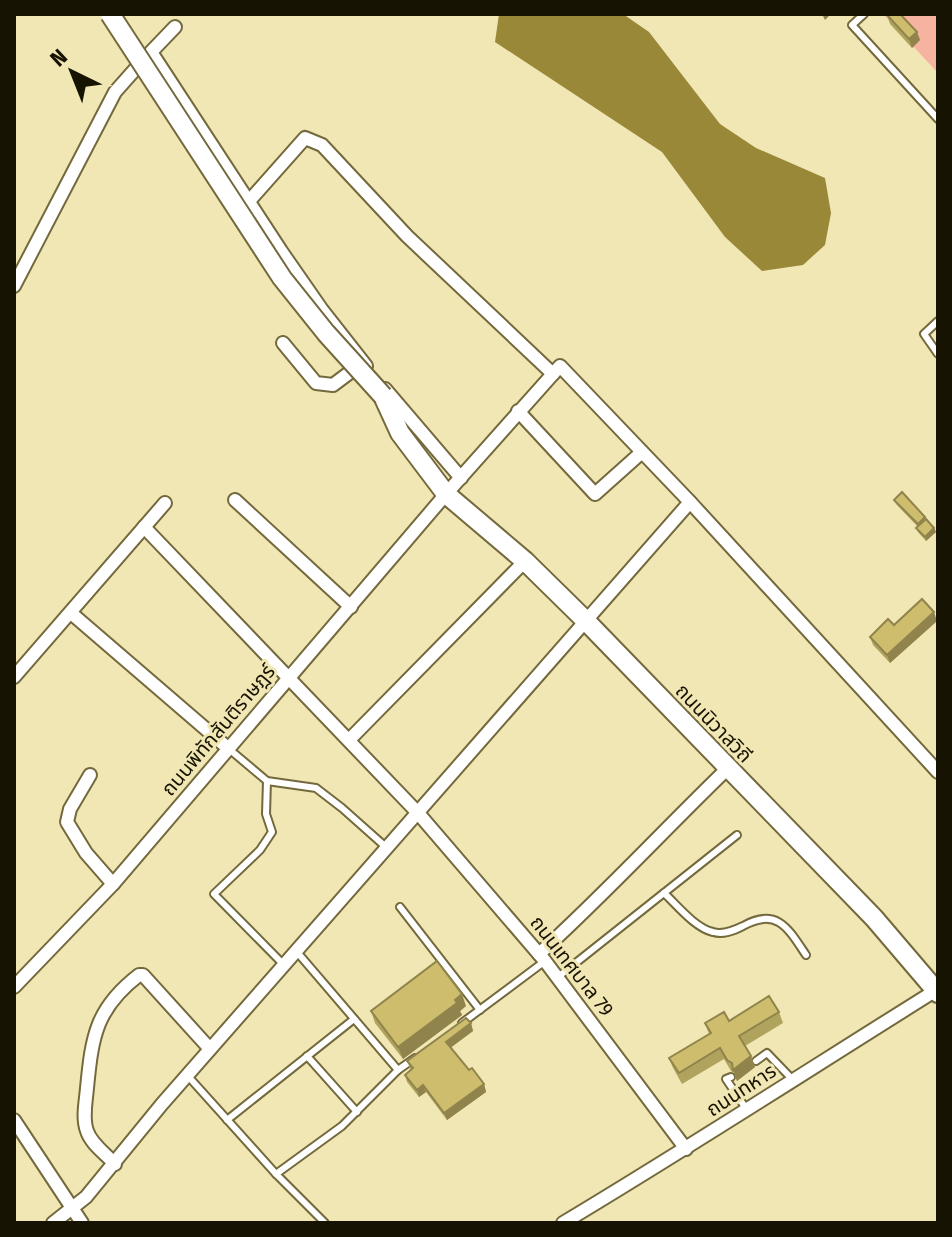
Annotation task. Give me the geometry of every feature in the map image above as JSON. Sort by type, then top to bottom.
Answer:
[{"type":"main road","name":"ถนนนิวาสวิถี","points":[[110,14],[282,278],[383,396],[400,433],[446,494],[525,561],[585,620],[874,918],[938,990]]},
{"type":"street","points":[[14,286],[115,92],[175,27]]},
{"type":"street","points":[[151,52],[322,310],[461,478]]},
{"type":"street","points":[[250,200],[305,138],[322,145],[407,236],[553,374],[560,366],[690,502],[938,772]]},
{"type":"street","points":[[283,343],[316,383],[333,385],[363,362]]},
{"type":"street","name":"ถนนพิทักสันติราษฎร์","points":[[14,987],[113,884],[446,494],[553,374]]},
{"type":"street","points":[[518,411],[595,494],[642,452]]},
{"type":"street","points":[[235,500],[351,607]]},
{"type":"street","points":[[53,1223],[86,1197],[187,1075],[690,502]]},
{"type":"street","points":[[14,677],[165,503]]},
{"type":"street","name":"ถนนเทศบาล 79","points":[[144,527],[418,813],[558,977],[686,1149]]},
{"type":"street","points":[[349,740],[525,561]]},
{"type":"street","points":[[71,613],[229,749]]},
{"type":"street","points":[[542,957],[657,836],[727,769]]},
{"type":"street","points":[[90,775],[70,809],[67,822],[86,853],[113,884]]},
{"type":"street","points":[[115,1164],[89,1136],[85,1122],[91,1042],[108,1004],[129,982],[143,975],[210,1049]]},
{"type":"street","name":"ถนนทหาร","points":[[563,1223],[938,990]]},
{"type":"street","points":[[14,1120],[82,1223]]},
{"type":"lane","points":[[864,14],[852,25],[938,119]]},
{"type":"lane","points":[[938,321],[924,334],[938,354]]},
{"type":"lane","points":[[229,749],[267,781],[316,788],[387,848]]},
{"type":"lane","points":[[267,781],[266,814],[272,832],[260,850],[214,894],[285,966]]},
{"type":"lane","points":[[558,977],[737,835]]},
{"type":"lane","points":[[664,893],[699,925],[713,933],[728,932],[761,918],[776,920],[790,932],[806,955]]},
{"type":"lane","points":[[400,907],[480,1010]]},
{"type":"lane","points":[[297,952],[398,1070]]},
{"type":"lane","points":[[457,1027],[542,957]]},
{"type":"lane","points":[[227,1120],[354,1019]]},
{"type":"lane","points":[[276,1174],[342,1126],[398,1070],[422,1053]]},
{"type":"lane","points":[[756,1061],[767,1053],[793,1080]]},
{"type":"lane","points":[[307,1056],[357,1112]]},
{"type":"lane","points":[[187,1075],[276,1174],[325,1223]]},
{"type":"lane","points":[[731,1077],[726,1079],[747,1110]]},
{"type":"shaded area","points":[[499,14],[623,14],[649,32],[720,124],[756,148],[825,178],[831,213],[825,245],[803,265],[762,271],[725,237],[662,152],[495,42]]},
{"type":"shaded area","points":[[883,14],[938,14],[938,73]]},
{"type":"building","points":[[888,14],[900,14],[917,32],[909,39]]},
{"type":"building","points":[[902,492],[925,517],[918,524],[894,500]]},
{"type":"building","points":[[926,519],[934,528],[925,537],[916,528]]},
{"type":"building","points":[[922,599],[934,612],[887,655],[870,637],[888,619],[894,625]]},
{"type":"building","points":[[437,961],[462,994],[455,1000],[457,1003],[398,1047],[371,1011]]},
{"type":"building","points":[[769,996],[779,1012],[739,1036],[751,1056],[733,1070],[732,1063],[720,1048],[679,1073],[669,1058],[711,1033],[705,1023],[724,1012],[729,1021]]},
{"type":"building","points":[[466,1018],[471,1023],[446,1042],[484,1084],[444,1113],[423,1085],[417,1090],[405,1075],[413,1068],[407,1061]]}]
